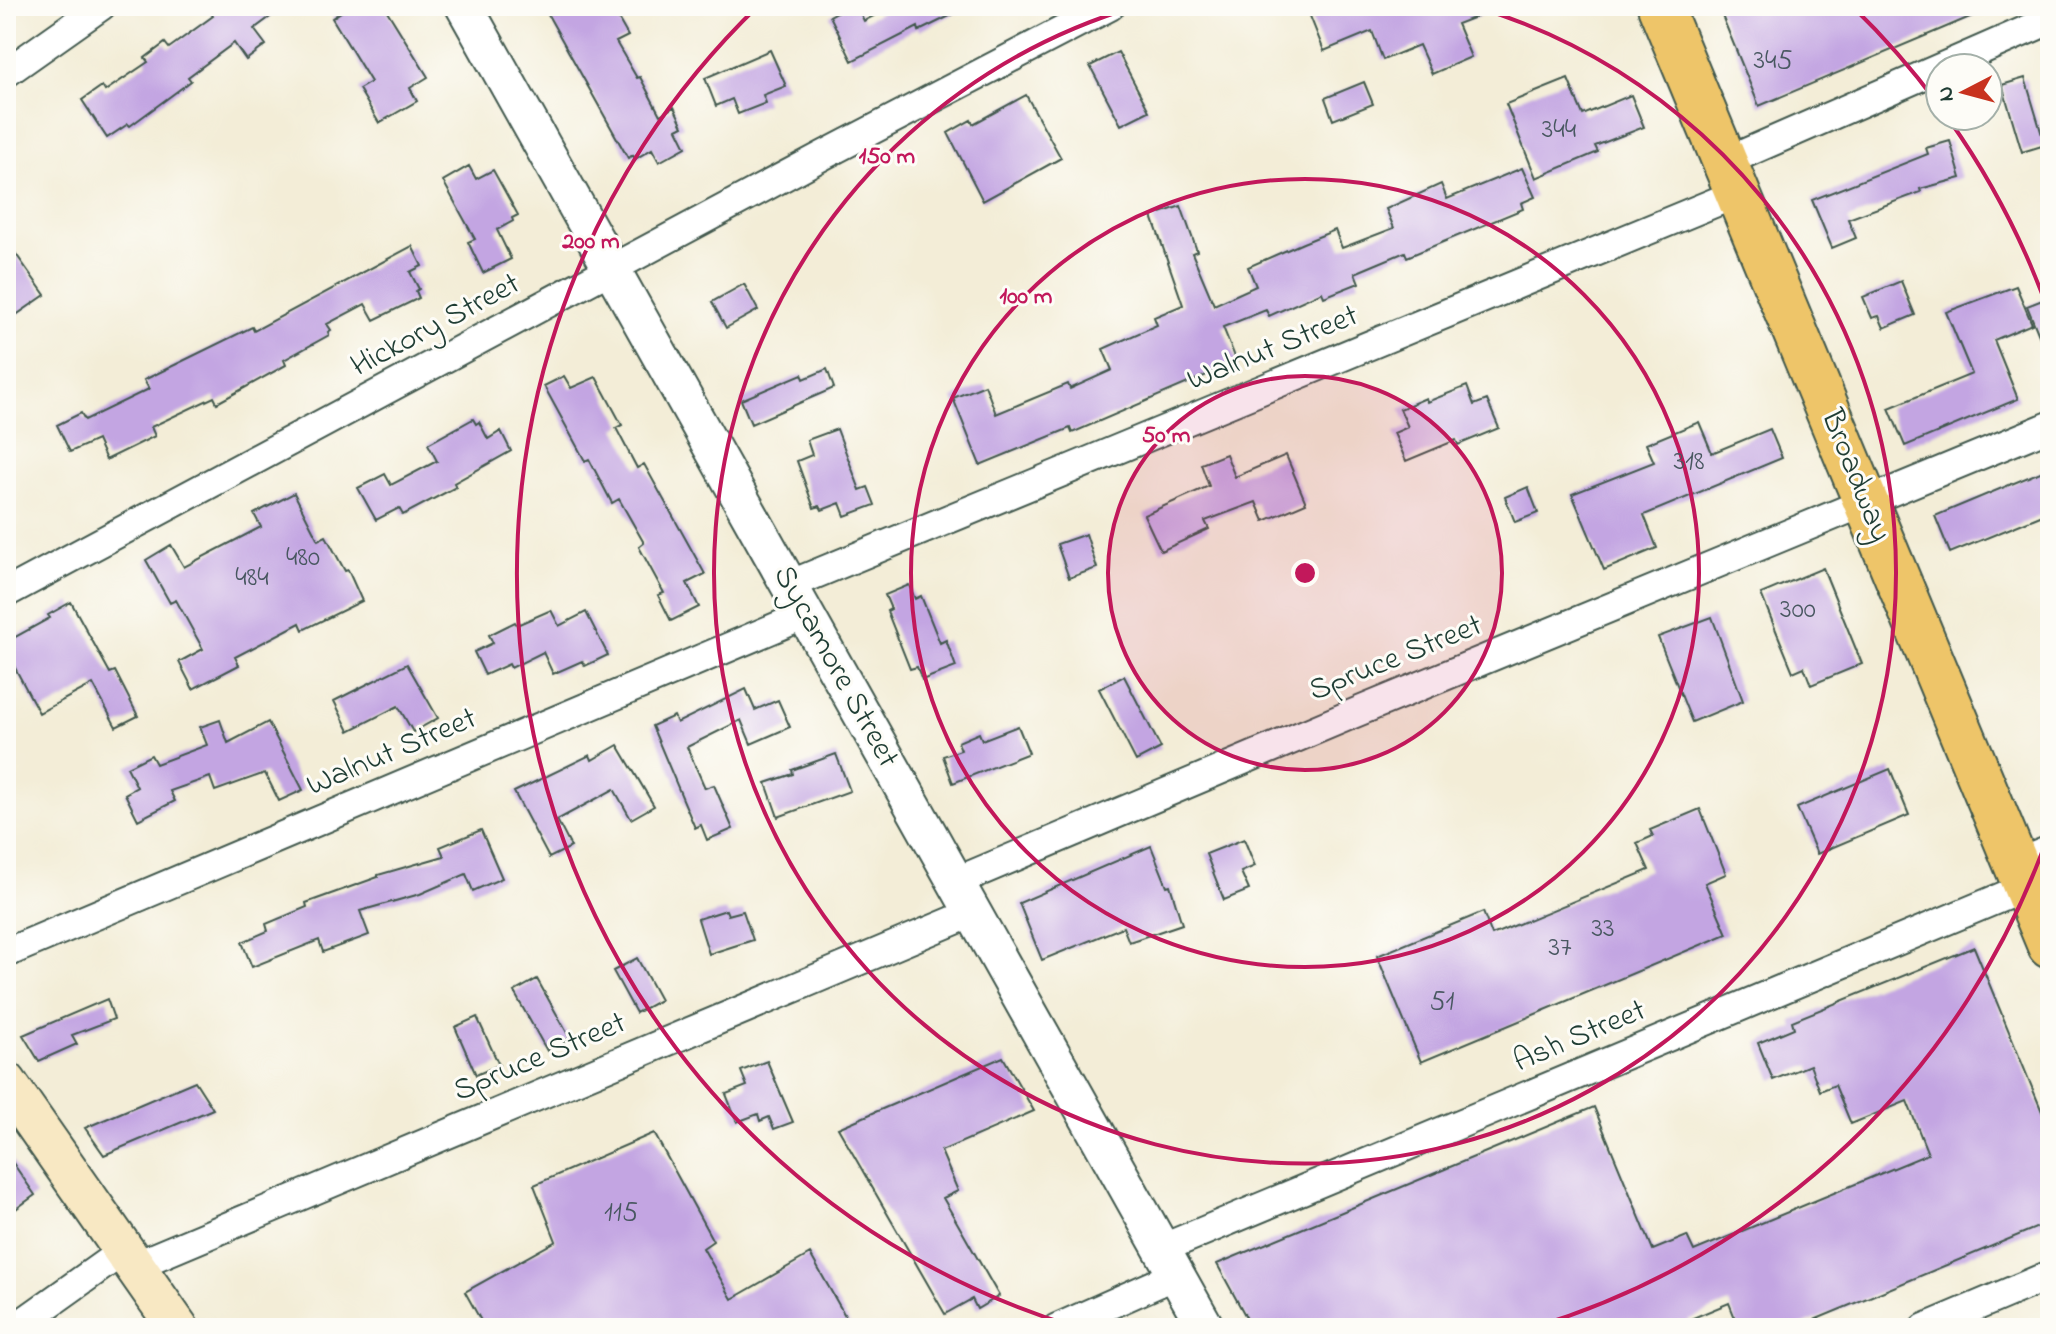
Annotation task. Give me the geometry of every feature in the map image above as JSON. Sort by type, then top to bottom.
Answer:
[{"type":"main road","name":"Broadway","points":[[1660,6],[1865,503],[2031,867],[2050,946]]},
{"type":"main road","points":[[6,1082],[178,1328]]},
{"type":"street","points":[[6,73],[101,6]]},
{"type":"street","name":"Sycamore Street","points":[[464,6],[1206,1328]]},
{"type":"street","name":"Hickory Street","points":[[6,593],[824,155],[1110,6]]},
{"type":"street","name":"Walnut Street","points":[[6,953],[1731,178],[2050,20]]},
{"type":"street","name":"Spruce Street","points":[[15,1328],[129,1258],[964,898],[1350,715],[2050,426]]},
{"type":"street","name":"Ash Street","points":[[1057,1328],[1169,1262],[2031,867]]},
{"type":"street","points":[[1925,1328],[2050,1275]]},
{"type":"building","points":[[206,6],[285,6],[254,29],[266,45],[246,60],[234,43],[188,77],[191,81],[130,126],[128,124],[107,138],[82,100],[102,86],[105,91],[148,62],[145,58],[165,43],[169,48],[213,16]]},
{"type":"building","points":[[350,6],[384,6],[428,77],[410,88],[417,101],[379,123],[359,89],[371,82],[332,18]]},
{"type":"building","points":[[543,6],[611,6],[628,36],[616,42],[637,78],[640,77],[660,115],[674,107],[683,126],[677,129],[686,147],[659,162],[652,149],[635,159],[633,155],[628,158]]},
{"type":"building","points":[[848,6],[857,6],[864,21],[893,6],[970,6],[919,31],[918,27],[852,61],[830,16]]},
{"type":"building","points":[[1306,6],[1501,7],[1457,24],[1471,57],[1432,74],[1419,45],[1383,60],[1372,31],[1324,51]]},
{"type":"building","points":[[1718,6],[1996,6],[1759,106]]},
{"type":"building","points":[[770,50],[786,86],[763,95],[766,103],[738,114],[732,99],[716,106],[705,78]]},
{"type":"building","points":[[1118,52],[1149,111],[1121,125],[1090,66]]},
{"type":"building","points":[[2025,78],[2045,145],[2022,152],[2004,84]]},
{"type":"building","points":[[1568,79],[1583,115],[1631,95],[1644,127],[1595,146],[1598,152],[1536,178],[1506,104]]},
{"type":"building","points":[[1364,82],[1373,104],[1333,120],[1325,98]]},
{"type":"building","points":[[1026,95],[1061,158],[983,201],[948,133],[971,120],[973,124]]},
{"type":"building","points":[[1950,141],[1961,178],[1920,189],[1921,192],[1848,219],[1856,238],[1832,248],[1812,200],[1928,154],[1926,148]]},
{"type":"building","points":[[469,166],[476,179],[493,170],[518,215],[497,230],[511,259],[483,273],[468,242],[475,239],[443,181]]},
{"type":"building","points":[[1522,168],[1535,197],[1521,203],[1523,209],[1407,257],[1405,252],[1355,273],[1359,283],[1324,297],[1322,292],[1269,316],[1266,310],[1223,327],[1237,362],[1072,433],[1070,428],[980,465],[953,398],[985,385],[996,414],[1068,384],[1070,389],[1112,370],[1103,349],[1157,325],[1154,317],[1183,305],[1152,216],[1181,206],[1197,251],[1192,253],[1214,305],[1256,286],[1248,267],[1335,230],[1342,248],[1394,228],[1386,209],[1441,184],[1447,199]]},
{"type":"building","points":[[6,240],[45,295],[6,322]]},
{"type":"building","points":[[412,246],[422,266],[410,272],[419,289],[416,291],[419,298],[374,320],[365,304],[327,324],[331,330],[329,335],[284,360],[286,365],[217,403],[214,397],[151,427],[155,436],[106,460],[97,440],[70,452],[57,425],[81,413],[85,420],[149,389],[144,380],[252,327],[254,331]]},
{"type":"building","points":[[1901,281],[1915,315],[1884,328],[1879,316],[1872,318],[1863,297]]},
{"type":"building","points":[[744,284],[758,310],[726,328],[712,302]]},
{"type":"building","points":[[2016,286],[2032,324],[1994,340],[2018,399],[1905,446],[1889,408],[1972,374],[1946,312]]},
{"type":"building","points":[[2050,297],[2050,360],[2049,360],[2027,306]]},
{"type":"building","points":[[827,369],[834,388],[751,424],[741,400],[802,374],[804,379]]},
{"type":"building","points":[[564,376],[571,388],[596,377],[622,425],[616,428],[637,468],[644,464],[705,574],[687,583],[699,607],[671,621],[658,595],[664,593],[639,547],[644,543],[619,499],[612,503],[589,459],[585,461],[544,386]]},
{"type":"building","points":[[1467,386],[1474,405],[1487,400],[1499,428],[1458,445],[1456,440],[1406,461],[1394,433],[1408,427],[1400,409]]},
{"type":"building","points":[[473,419],[476,424],[479,422],[488,439],[501,431],[511,451],[454,483],[456,487],[403,515],[399,508],[376,520],[358,488],[385,474],[391,485],[437,461],[428,444]]},
{"type":"building","points":[[1699,422],[1712,453],[1770,429],[1782,458],[1644,515],[1657,548],[1604,570],[1572,494],[1654,462],[1646,444]]},
{"type":"building","points":[[837,429],[860,490],[868,487],[875,505],[845,516],[840,503],[822,510],[820,506],[814,508],[797,461],[812,455],[807,440]]},
{"type":"building","points":[[1226,454],[1235,477],[1286,455],[1306,503],[1264,521],[1256,502],[1205,521],[1209,529],[1161,551],[1144,515],[1209,486],[1201,464]]},
{"type":"building","points":[[2050,468],[2050,512],[1950,553],[1935,516]]},
{"type":"building","points":[[1528,487],[1538,513],[1515,522],[1505,497]]},
{"type":"building","points":[[294,493],[318,540],[326,536],[345,571],[348,570],[362,601],[303,630],[300,623],[235,657],[239,665],[193,689],[179,662],[203,649],[176,600],[170,603],[146,560],[171,545],[184,567],[261,527],[254,514]]},
{"type":"building","points":[[1086,534],[1097,568],[1069,578],[1057,544]]},
{"type":"building","points":[[1823,568],[1862,664],[1811,685],[1804,667],[1793,672],[1761,594]]},
{"type":"building","points":[[909,585],[915,599],[921,596],[940,643],[946,640],[956,667],[922,680],[917,667],[910,669],[887,611],[891,609],[885,595]]},
{"type":"building","points":[[71,602],[110,673],[115,671],[138,716],[116,727],[93,684],[39,713],[6,651],[6,642],[50,618],[48,615]]},
{"type":"building","points":[[551,610],[559,626],[586,612],[608,655],[585,666],[582,661],[553,674],[543,652],[511,668],[509,664],[485,675],[474,652],[493,643],[489,635]]},
{"type":"building","points":[[1712,617],[1743,701],[1692,722],[1658,637]]},
{"type":"building","points":[[407,664],[438,718],[413,732],[398,706],[349,731],[334,701]]},
{"type":"building","points":[[1124,676],[1161,748],[1136,761],[1099,689]]},
{"type":"building","points":[[746,689],[755,710],[778,700],[790,727],[751,744],[741,720],[687,747],[705,788],[714,785],[733,829],[707,840],[701,825],[695,828],[652,726],[674,716],[677,723]]},
{"type":"building","points":[[220,720],[228,743],[268,722],[303,790],[279,801],[265,773],[215,791],[210,777],[170,791],[175,801],[138,820],[125,794],[137,787],[127,767],[151,755],[156,764],[207,745],[200,727]]},
{"type":"building","points":[[1018,726],[1029,753],[953,783],[943,756],[961,750],[958,742],[979,733],[982,740]]},
{"type":"building","points":[[618,745],[654,806],[631,819],[614,789],[557,820],[571,847],[549,858],[514,792],[590,755],[592,760]]},
{"type":"building","points":[[836,754],[850,791],[778,817],[766,783]]},
{"type":"building","points":[[1890,769],[1909,815],[1817,854],[1797,808]]},
{"type":"building","points":[[1700,809],[1726,874],[1705,883],[1727,934],[1421,1062],[1377,956],[1483,912],[1492,935],[1649,870],[1637,843],[1653,836],[1650,830]]},
{"type":"building","points":[[481,830],[502,878],[473,891],[466,874],[420,894],[360,911],[369,935],[323,952],[319,940],[252,967],[242,942],[268,931],[266,924],[307,907],[306,903],[378,875],[444,856],[440,847]]},
{"type":"building","points":[[1244,839],[1255,866],[1241,872],[1249,890],[1224,900],[1206,854]]},
{"type":"building","points":[[1151,846],[1167,886],[1170,885],[1182,924],[1129,942],[1123,927],[1042,960],[1019,903]]},
{"type":"building","points":[[726,910],[728,915],[743,911],[753,940],[709,954],[698,919]]},
{"type":"building","points":[[1974,947],[2050,1131],[2050,1222],[1795,1328],[1739,1328],[1729,1303],[1688,1320],[1691,1328],[1252,1328],[1217,1264],[1594,1107],[1653,1250],[1687,1236],[1694,1251],[1928,1154],[1907,1101],[1851,1124],[1835,1085],[1820,1091],[1810,1065],[1773,1080],[1758,1043],[1794,1028],[1792,1021]]},
{"type":"building","points":[[637,958],[660,1000],[636,1013],[613,971]]},
{"type":"building","points":[[537,979],[570,1038],[547,1051],[514,992]]},
{"type":"building","points":[[107,999],[114,1019],[72,1035],[77,1044],[39,1061],[23,1035]]},
{"type":"building","points":[[477,1017],[499,1065],[476,1075],[455,1027]]},
{"type":"building","points":[[1003,1057],[1034,1111],[941,1151],[958,1191],[943,1198],[999,1296],[977,1309],[972,1299],[945,1314],[838,1128]]},
{"type":"building","points":[[767,1061],[793,1122],[774,1129],[769,1117],[760,1121],[758,1114],[737,1122],[726,1094],[747,1086],[741,1071]]},
{"type":"building","points":[[195,1081],[213,1109],[104,1155],[85,1128]]},
{"type":"building","points":[[654,1133],[713,1241],[703,1248],[732,1299],[810,1254],[852,1328],[485,1328],[465,1292],[556,1241],[534,1185]]},
{"type":"building","points":[[6,1153],[35,1195],[6,1216]]}]
